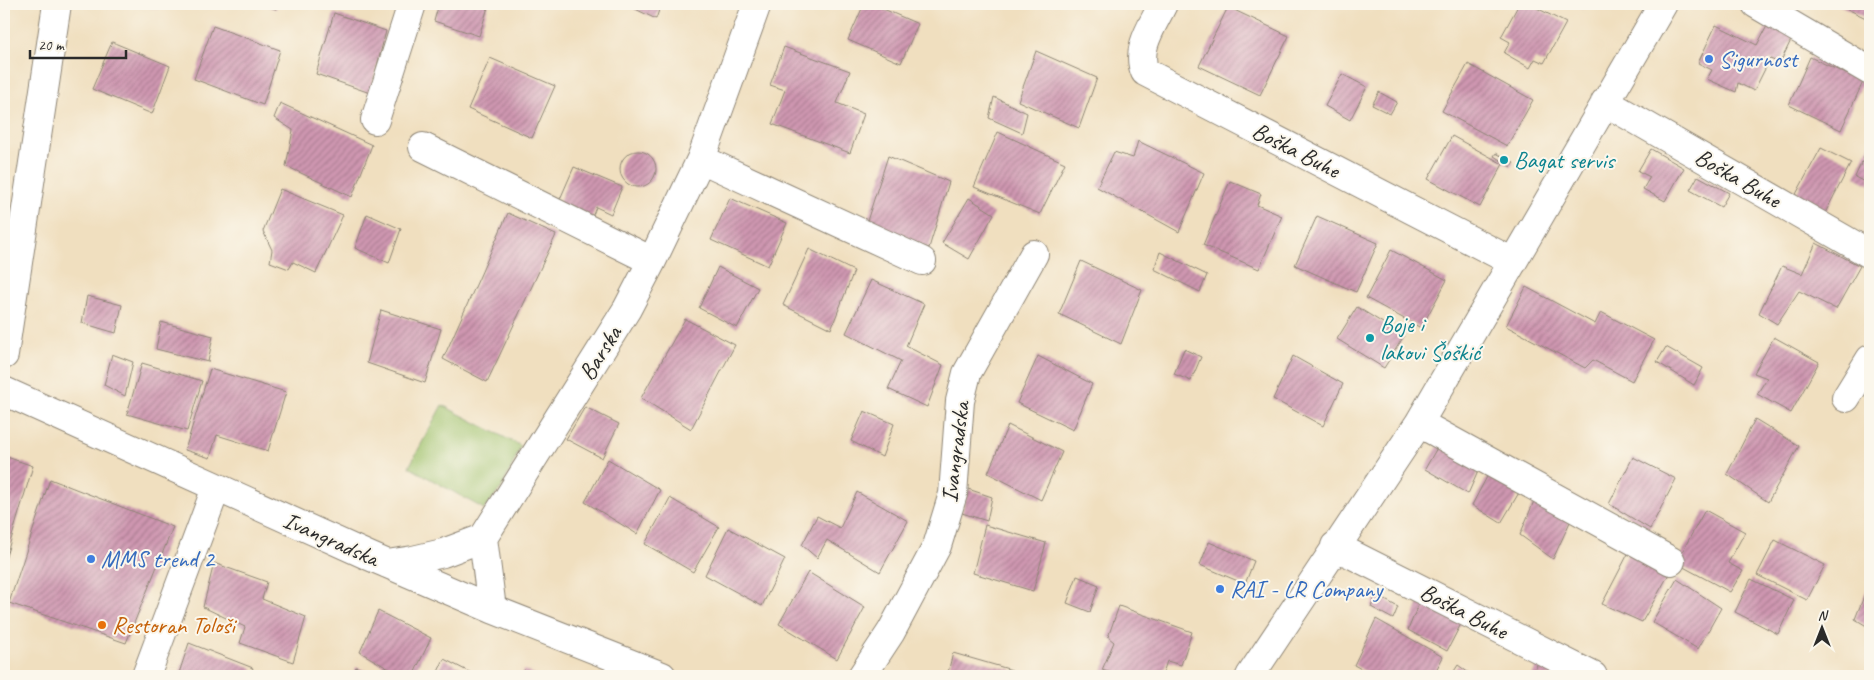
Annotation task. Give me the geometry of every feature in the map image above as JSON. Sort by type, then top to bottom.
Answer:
[{"type":"street","points":[[4,355],[57,4]]},
{"type":"street","points":[[375,120],[412,4]]},
{"type":"street","name":"Barska","points":[[483,538],[627,310],[701,159],[757,4]]},
{"type":"street","name":"Boška Buhe","points":[[1163,4],[1142,48],[1141,63],[1145,72],[1513,262]]},
{"type":"street","points":[[1258,674],[1335,546],[1419,423],[1663,4]]},
{"type":"street","points":[[1756,4],[1870,71]]},
{"type":"street","name":"Boška Buhe","points":[[1605,102],[1870,254]]},
{"type":"street","points":[[423,147],[652,261]]},
{"type":"street","points":[[701,159],[922,261]]},
{"type":"street","name":"Ivangradska","points":[[862,676],[891,632],[937,546],[953,494],[960,401],[967,373],[1034,254]]},
{"type":"street","points":[[1846,398],[1870,359]]},
{"type":"street","name":"Ivangradska","points":[[4,392],[386,564],[492,609],[662,676]]},
{"type":"street","points":[[1419,423],[1671,562]]},
{"type":"street","points":[[146,676],[216,488]]},
{"type":"street","points":[[386,564],[443,553],[483,538],[492,609]]},
{"type":"street","name":"Boška Buhe","points":[[1335,546],[1592,676]]},
{"type":"green space","points":[[442,405],[521,446],[502,487],[484,509],[409,467]]},
{"type":"building","points":[[134,4],[159,4],[158,9]]},
{"type":"building","points":[[261,4],[277,4],[276,9]]},
{"type":"building","points":[[439,4],[489,4],[479,36],[434,21]]},
{"type":"building","points":[[625,4],[661,4],[656,19]]},
{"type":"building","points":[[864,4],[872,4],[918,24],[901,63],[848,40]]},
{"type":"building","points":[[1519,4],[1529,4],[1566,23],[1544,63],[1535,59],[1530,68],[1504,53],[1510,42],[1501,37]]},
{"type":"building","points":[[1574,4],[1586,4],[1583,9]]},
{"type":"building","points":[[1837,4],[1870,4],[1870,20]]},
{"type":"building","points":[[1228,7],[1289,36],[1260,95],[1199,66]]},
{"type":"building","points":[[334,13],[386,31],[370,93],[316,74]]},
{"type":"building","points":[[1768,24],[1793,36],[1780,63],[1770,59],[1754,91],[1738,83],[1736,92],[1707,79],[1712,70],[1698,63],[1716,25],[1757,45]]},
{"type":"building","points":[[213,26],[280,50],[263,105],[194,79]]},
{"type":"building","points":[[112,42],[170,66],[152,114],[92,89]]},
{"type":"building","points":[[784,47],[850,71],[837,103],[864,114],[850,153],[772,124],[785,90],[770,85]]},
{"type":"building","points":[[1036,51],[1097,78],[1079,128],[1018,101]]},
{"type":"building","points":[[1810,57],[1863,82],[1841,130],[1789,105]]},
{"type":"building","points":[[490,58],[555,86],[532,138],[468,109]]},
{"type":"building","points":[[1468,64],[1533,100],[1507,146],[1442,111]]},
{"type":"building","points":[[1342,74],[1367,87],[1350,120],[1325,106]]},
{"type":"building","points":[[1379,92],[1397,102],[1390,114],[1372,105]]},
{"type":"building","points":[[994,97],[1027,113],[1022,133],[989,118]]},
{"type":"building","points":[[280,103],[372,145],[352,197],[286,166],[293,130],[274,118]]},
{"type":"building","points":[[998,132],[1065,163],[1040,214],[974,187]]},
{"type":"building","points":[[1452,136],[1503,164],[1480,207],[1428,179]]},
{"type":"building","points":[[1138,141],[1204,173],[1179,232],[1097,187],[1114,152],[1133,158]]},
{"type":"building","points":[[1870,144],[1870,185],[1855,177]]},
{"type":"building","points":[[1821,148],[1851,163],[1823,217],[1795,196]]},
{"type":"building","points":[[1651,149],[1684,168],[1665,201],[1643,189],[1650,177],[1638,171]]},
{"type":"building","points":[[638,151],[651,156],[656,169],[651,182],[638,187],[625,182],[620,169],[625,156]]},
{"type":"building","name":"Bagat servis","points":[[1496,153],[1514,163],[1511,167],[1494,156]]},
{"type":"building","points":[[888,156],[949,182],[929,248],[866,224]]},
{"type":"building","points":[[574,167],[622,187],[611,214],[596,207],[591,220],[557,206]]},
{"type":"building","points":[[1698,176],[1729,193],[1721,207],[1690,190]]},
{"type":"building","points":[[1230,181],[1261,194],[1257,205],[1282,216],[1259,269],[1203,245]]},
{"type":"building","points":[[280,189],[343,215],[316,273],[293,262],[289,269],[270,262],[272,250],[263,231]]},
{"type":"building","points":[[730,198],[787,223],[768,266],[711,240]]},
{"type":"building","points":[[969,198],[994,214],[969,259],[942,243]]},
{"type":"building","points":[[508,213],[556,235],[487,382],[443,359]]},
{"type":"building","points":[[367,214],[401,229],[389,263],[355,248]]},
{"type":"building","points":[[1317,216],[1378,243],[1356,292],[1295,265]]},
{"type":"building","points":[[1816,243],[1860,266],[1836,309],[1799,291],[1777,324],[1759,313],[1782,266],[1802,274]]},
{"type":"building","points":[[809,249],[854,271],[831,329],[783,305]]},
{"type":"building","points":[[1391,250],[1447,280],[1421,328],[1366,298]]},
{"type":"building","points":[[1160,252],[1207,275],[1200,292],[1154,269]]},
{"type":"building","points":[[1081,261],[1142,290],[1121,344],[1059,314]]},
{"type":"building","points":[[718,267],[758,288],[737,328],[699,308]]},
{"type":"building","points":[[871,280],[924,304],[906,346],[943,365],[927,407],[888,389],[901,361],[846,333]]},
{"type":"building","points":[[1526,287],[1595,324],[1601,312],[1654,340],[1632,381],[1593,360],[1585,368],[1506,326]]},
{"type":"building","points":[[87,296],[122,305],[116,333],[82,323]]},
{"type":"building","name":"Boje i lakovi Šoškić","points":[[1357,307],[1404,336],[1384,368],[1337,339]]},
{"type":"building","points":[[381,310],[441,329],[425,383],[367,363]]},
{"type":"building","points":[[685,319],[735,345],[691,429],[641,398]]},
{"type":"building","points":[[161,322],[213,336],[208,362],[156,349]]},
{"type":"building","points":[[1774,337],[1819,362],[1791,413],[1757,394],[1767,378],[1754,373]]},
{"type":"building","points":[[1666,347],[1703,368],[1694,385],[1657,362]]},
{"type":"building","points":[[1184,349],[1201,357],[1191,381],[1174,374]]},
{"type":"building","points":[[112,354],[133,362],[125,396],[104,385]]},
{"type":"building","points":[[1038,356],[1092,384],[1073,430],[1017,403]]},
{"type":"building","points":[[1293,356],[1343,384],[1323,426],[1273,399]]},
{"type":"building","points":[[142,363],[202,381],[187,431],[127,414]]},
{"type":"building","points":[[210,369],[286,392],[268,451],[217,435],[210,458],[185,450]]},
{"type":"building","points":[[585,407],[619,424],[602,458],[566,439]]},
{"type":"building","points":[[864,411],[894,424],[882,457],[851,441]]},
{"type":"building","points":[[1755,419],[1799,446],[1768,502],[1727,474]]},
{"type":"building","points":[[1008,425],[1062,452],[1041,500],[988,473]]},
{"type":"building","points":[[1438,446],[1480,467],[1468,494],[1425,469]]},
{"type":"building","points":[[4,456],[33,466],[4,563]]},
{"type":"building","points":[[1633,457],[1676,479],[1650,529],[1609,504]]},
{"type":"building","points":[[608,459],[660,490],[637,534],[585,502]]},
{"type":"building","points":[[1489,473],[1520,491],[1501,523],[1472,505]]},
{"type":"building","points":[[50,479],[173,527],[126,643],[9,603]]},
{"type":"building","points":[[968,489],[992,497],[987,521],[962,513]]},
{"type":"building","points":[[857,492],[908,521],[880,572],[827,540],[817,558],[802,545],[817,516],[840,528]]},
{"type":"building","points":[[670,498],[719,527],[693,572],[645,544]]},
{"type":"building","points":[[1534,501],[1570,522],[1553,559],[1520,535]]},
{"type":"building","points":[[1705,510],[1745,532],[1728,563],[1743,571],[1730,592],[1676,563]]},
{"type":"building","points":[[985,525],[1046,543],[1033,591],[973,573]]},
{"type":"building","points":[[728,528],[785,559],[762,606],[705,575]]},
{"type":"building","points":[[1775,540],[1825,565],[1807,600],[1757,575]]},
{"type":"building","points":[[1209,542],[1254,561],[1245,584],[1200,565]]},
{"type":"building","points":[[1630,550],[1669,574],[1642,622],[1602,604]]},
{"type":"building","points":[[214,563],[267,582],[262,599],[306,617],[293,662],[240,643],[245,627],[203,607]]},
{"type":"building","points":[[808,572],[865,607],[837,659],[779,624]]},
{"type":"building","points":[[1077,576],[1099,585],[1090,612],[1067,603]]},
{"type":"building","points":[[1677,579],[1721,608],[1698,649],[1652,622]]},
{"type":"building","points":[[1751,579],[1794,600],[1778,634],[1735,612]]},
{"type":"building","points":[[1870,581],[1870,628],[1855,619]]},
{"type":"building","points":[[1376,595],[1398,607],[1393,619],[1371,607]]},
{"type":"building","points":[[1421,598],[1463,620],[1447,651],[1408,630]]},
{"type":"building","points":[[1119,606],[1192,632],[1181,665],[1167,661],[1162,676],[1121,676],[1102,670],[1114,642],[1108,637]]},
{"type":"building","points":[[378,611],[431,638],[413,676],[401,676],[360,652]]},
{"type":"building","points":[[1376,619],[1443,657],[1433,676],[1374,676],[1354,665]]},
{"type":"building","points":[[189,643],[253,668],[249,676],[178,676]]},
{"type":"building","points":[[953,653],[1012,670],[1011,676],[947,676]]},
{"type":"building","points":[[444,659],[477,676],[436,676]]},
{"type":"building","points":[[1539,660],[1575,676],[1532,676]]},
{"type":"building","points":[[1458,665],[1473,676],[1451,676]]},
{"type":"building","points":[[356,667],[381,676],[353,676]]},
{"type":"building","points":[[524,670],[539,676],[521,676]]},
{"type":"place","name":"Sigurnost","points":[[1709,59]]},
{"type":"place","name":"Bagat servis","points":[[1504,160]]},
{"type":"place","name":"Boje i lakovi Šoškić","points":[[1370,338]]},
{"type":"place","name":"MMS trend 2","points":[[91,559]]},
{"type":"place","name":"RAI - LR Company","points":[[1220,589]]},
{"type":"place","name":"Restoran Tološi","points":[[102,625]]}]
